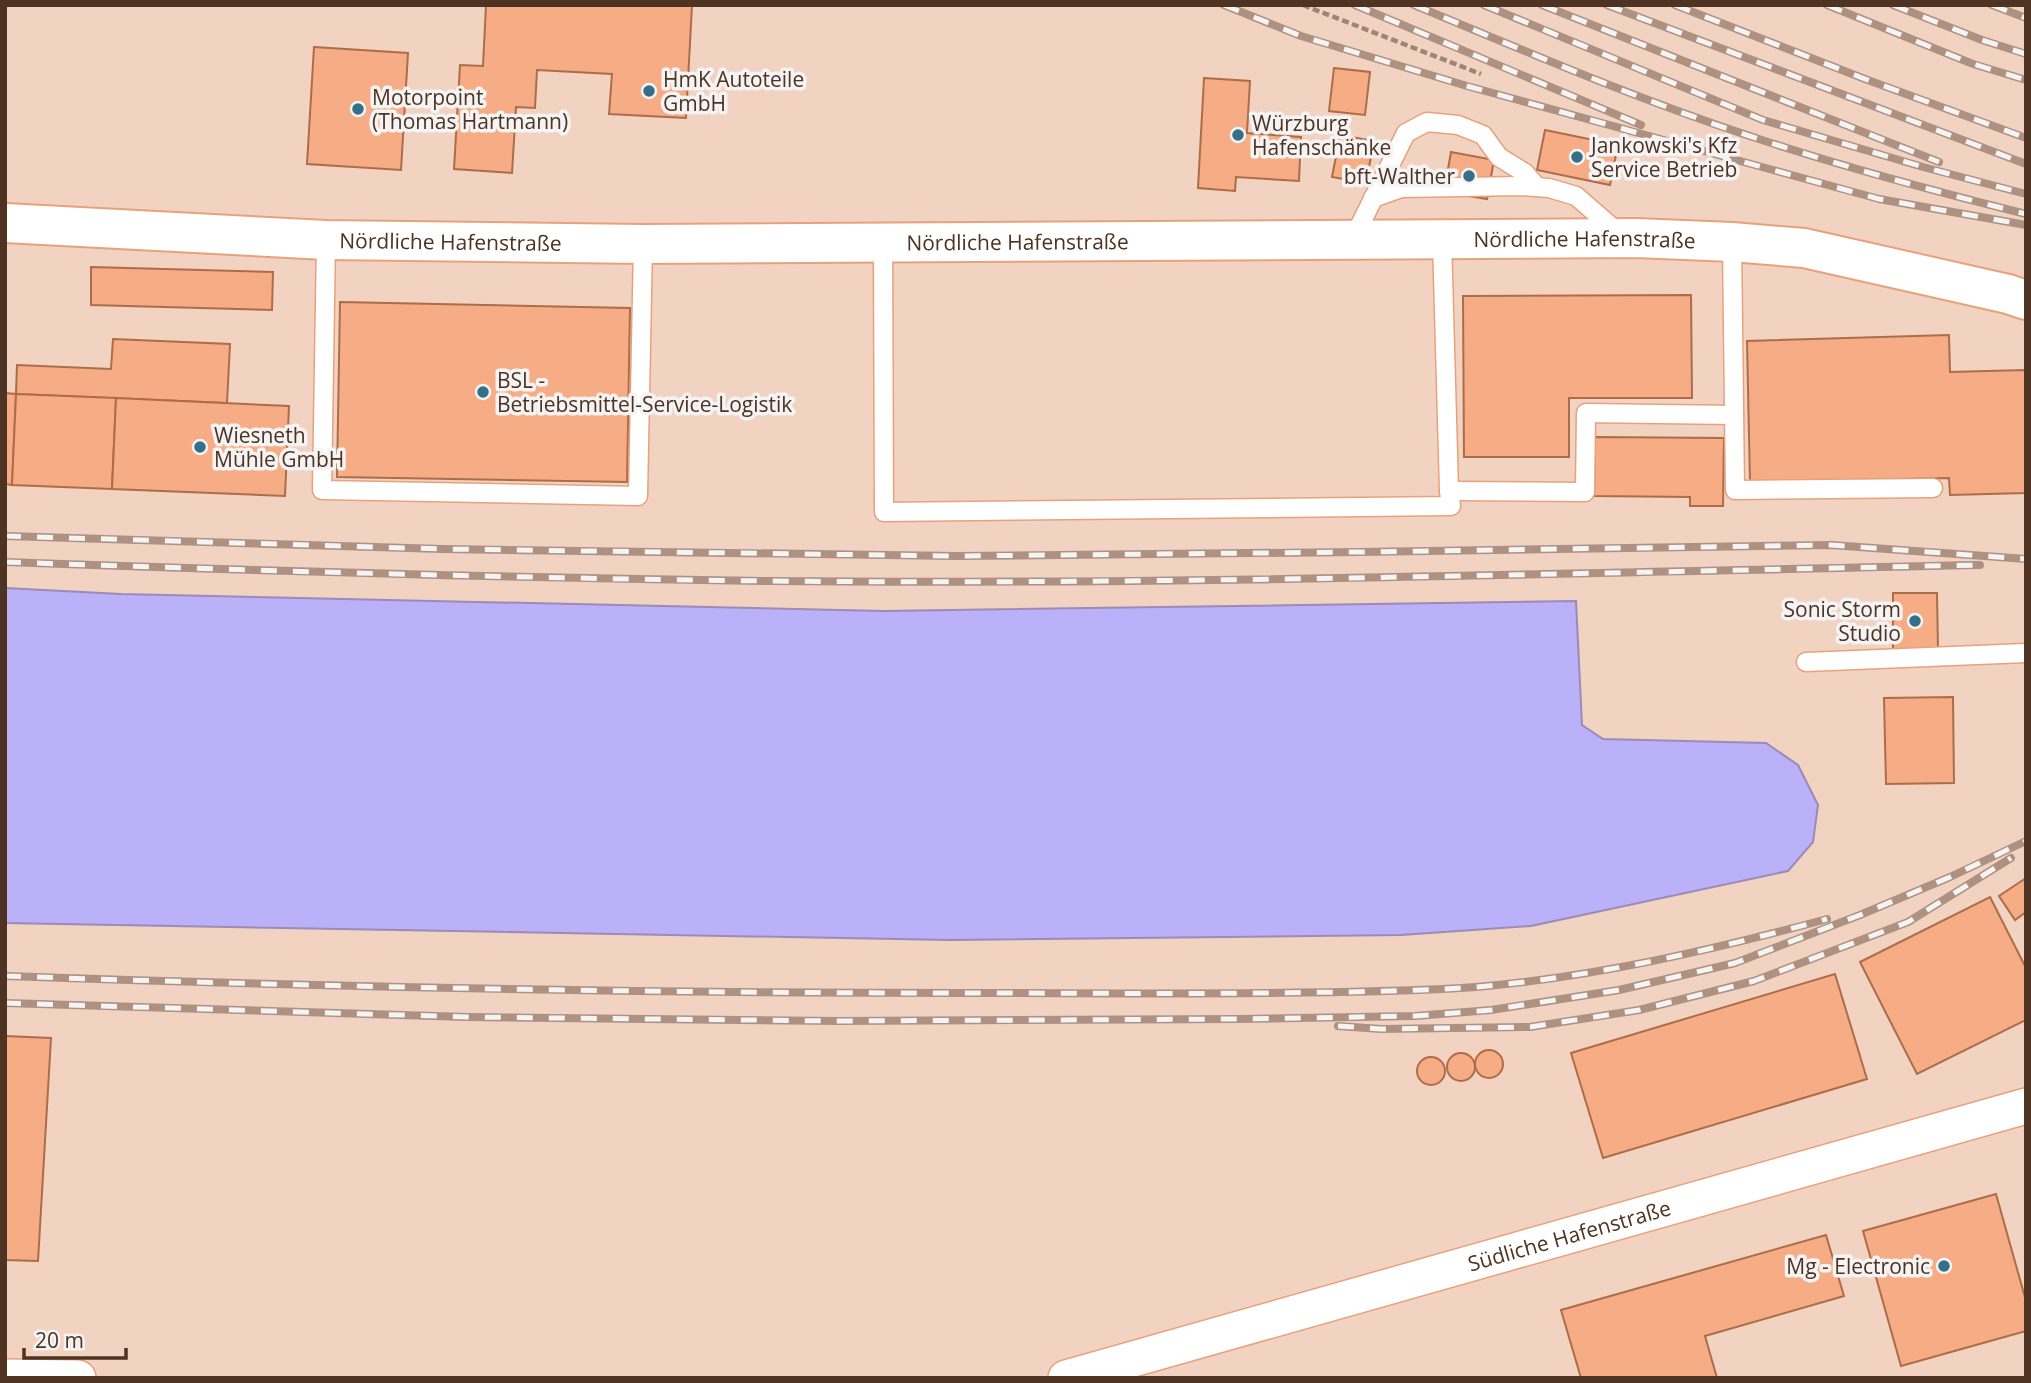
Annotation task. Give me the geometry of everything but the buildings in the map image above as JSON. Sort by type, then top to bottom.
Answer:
[{"type":"street","name":"Nördliche Hafenstraße","points":[[5,223],[326,240],[643,244],[1624,238],[1732,242],[1804,248],[2026,300]]},
{"type":"street","name":"Südliche Hafenstraße","points":[[1066,1378],[1113,1371],[2026,1106]]},
{"type":"street","points":[[5,1377],[78,1378]]},
{"type":"lane","points":[[1353,239],[1406,133],[1427,122],[1458,125],[1483,135],[1499,157],[1525,173],[1537,187]]},
{"type":"lane","points":[[1373,198],[1401,188],[1549,188],[1576,195],[1624,238]]},
{"type":"lane","points":[[883,242],[884,512],[1451,506],[1442,239]]},
{"type":"lane","points":[[326,240],[322,490],[638,496],[643,244]]},
{"type":"lane","points":[[1732,242],[1735,491],[1933,488]]},
{"type":"lane","points":[[1449,491],[1585,492],[1586,414],[1734,415]]},
{"type":"lane","points":[[1806,662],[2026,653]]},
{"type":"path","points":[[1303,5],[1481,74]]},
{"type":"shaded area","points":[[5,5],[2026,5],[2026,1378],[5,1378],[5,923],[951,940],[1401,935],[1531,926],[1766,743],[1603,739],[1582,725],[1575,601],[884,611],[121,594],[5,588]]},
{"type":"shaded area","points":[[5,588],[121,594],[884,611],[1576,601],[1582,725],[1603,739],[1766,743],[1798,765],[1818,805],[1813,842],[1788,871],[1531,926],[1401,935],[951,940],[5,923]]},
{"type":"railway","points":[[1224,5],[1301,36],[1467,86],[1773,170],[1879,199],[2026,225]]},
{"type":"railway","points":[[1355,5],[1641,125]]},
{"type":"railway","points":[[1414,5],[1588,77],[1721,126],[1862,171],[2026,214]]},
{"type":"railway","points":[[1484,5],[1763,120],[2026,194]]},
{"type":"railway","points":[[1542,5],[1939,162]]},
{"type":"railway","points":[[1607,5],[2026,164]]},
{"type":"railway","points":[[1675,5],[2026,138]]},
{"type":"railway","points":[[1827,5],[1973,64],[2026,80]]},
{"type":"railway","points":[[1893,5],[2026,54]]},
{"type":"railway","points":[[1992,5],[2026,18]]},
{"type":"railway","points":[[5,536],[442,549],[956,556],[1831,545],[2026,559]]},
{"type":"railway","points":[[5,562],[483,576],[920,582],[1375,578],[1980,565]]},
{"type":"railway","points":[[5,1003],[467,1017],[839,1021],[1239,1019],[1415,1016],[1491,1010],[1619,990],[1735,963],[1860,915],[2026,841]]},
{"type":"railway","points":[[1338,1026],[1381,1029],[1530,1027],[1639,1010],[1754,981],[1908,922],[2011,858]]},
{"type":"railway","points":[[5,976],[722,992],[1396,991],[1476,987],[1565,977],[1697,952],[1827,919]]},
{"type":"place","name":"HmK Autoteile GmbH","points":[[649,91]]},
{"type":"place","name":"Motorpoint (Thomas Hartmann)","points":[[358,109]]},
{"type":"place","name":"Würzburg Hafenschänke","points":[[1238,135]]},
{"type":"place","name":"Jankowski's Kfz Service Betrieb","points":[[1577,157]]},
{"type":"place","name":"bft-Walther","points":[[1469,176]]},
{"type":"place","name":"BSL - Betriebsmittel-Service-Logistik","points":[[483,392]]},
{"type":"place","name":"Wiesneth Mühle GmbH","points":[[200,447]]},
{"type":"place","name":"Sonic Storm Studio","points":[[1915,621]]},
{"type":"place","name":"Mg - Electronic","points":[[1944,1266]]}]
